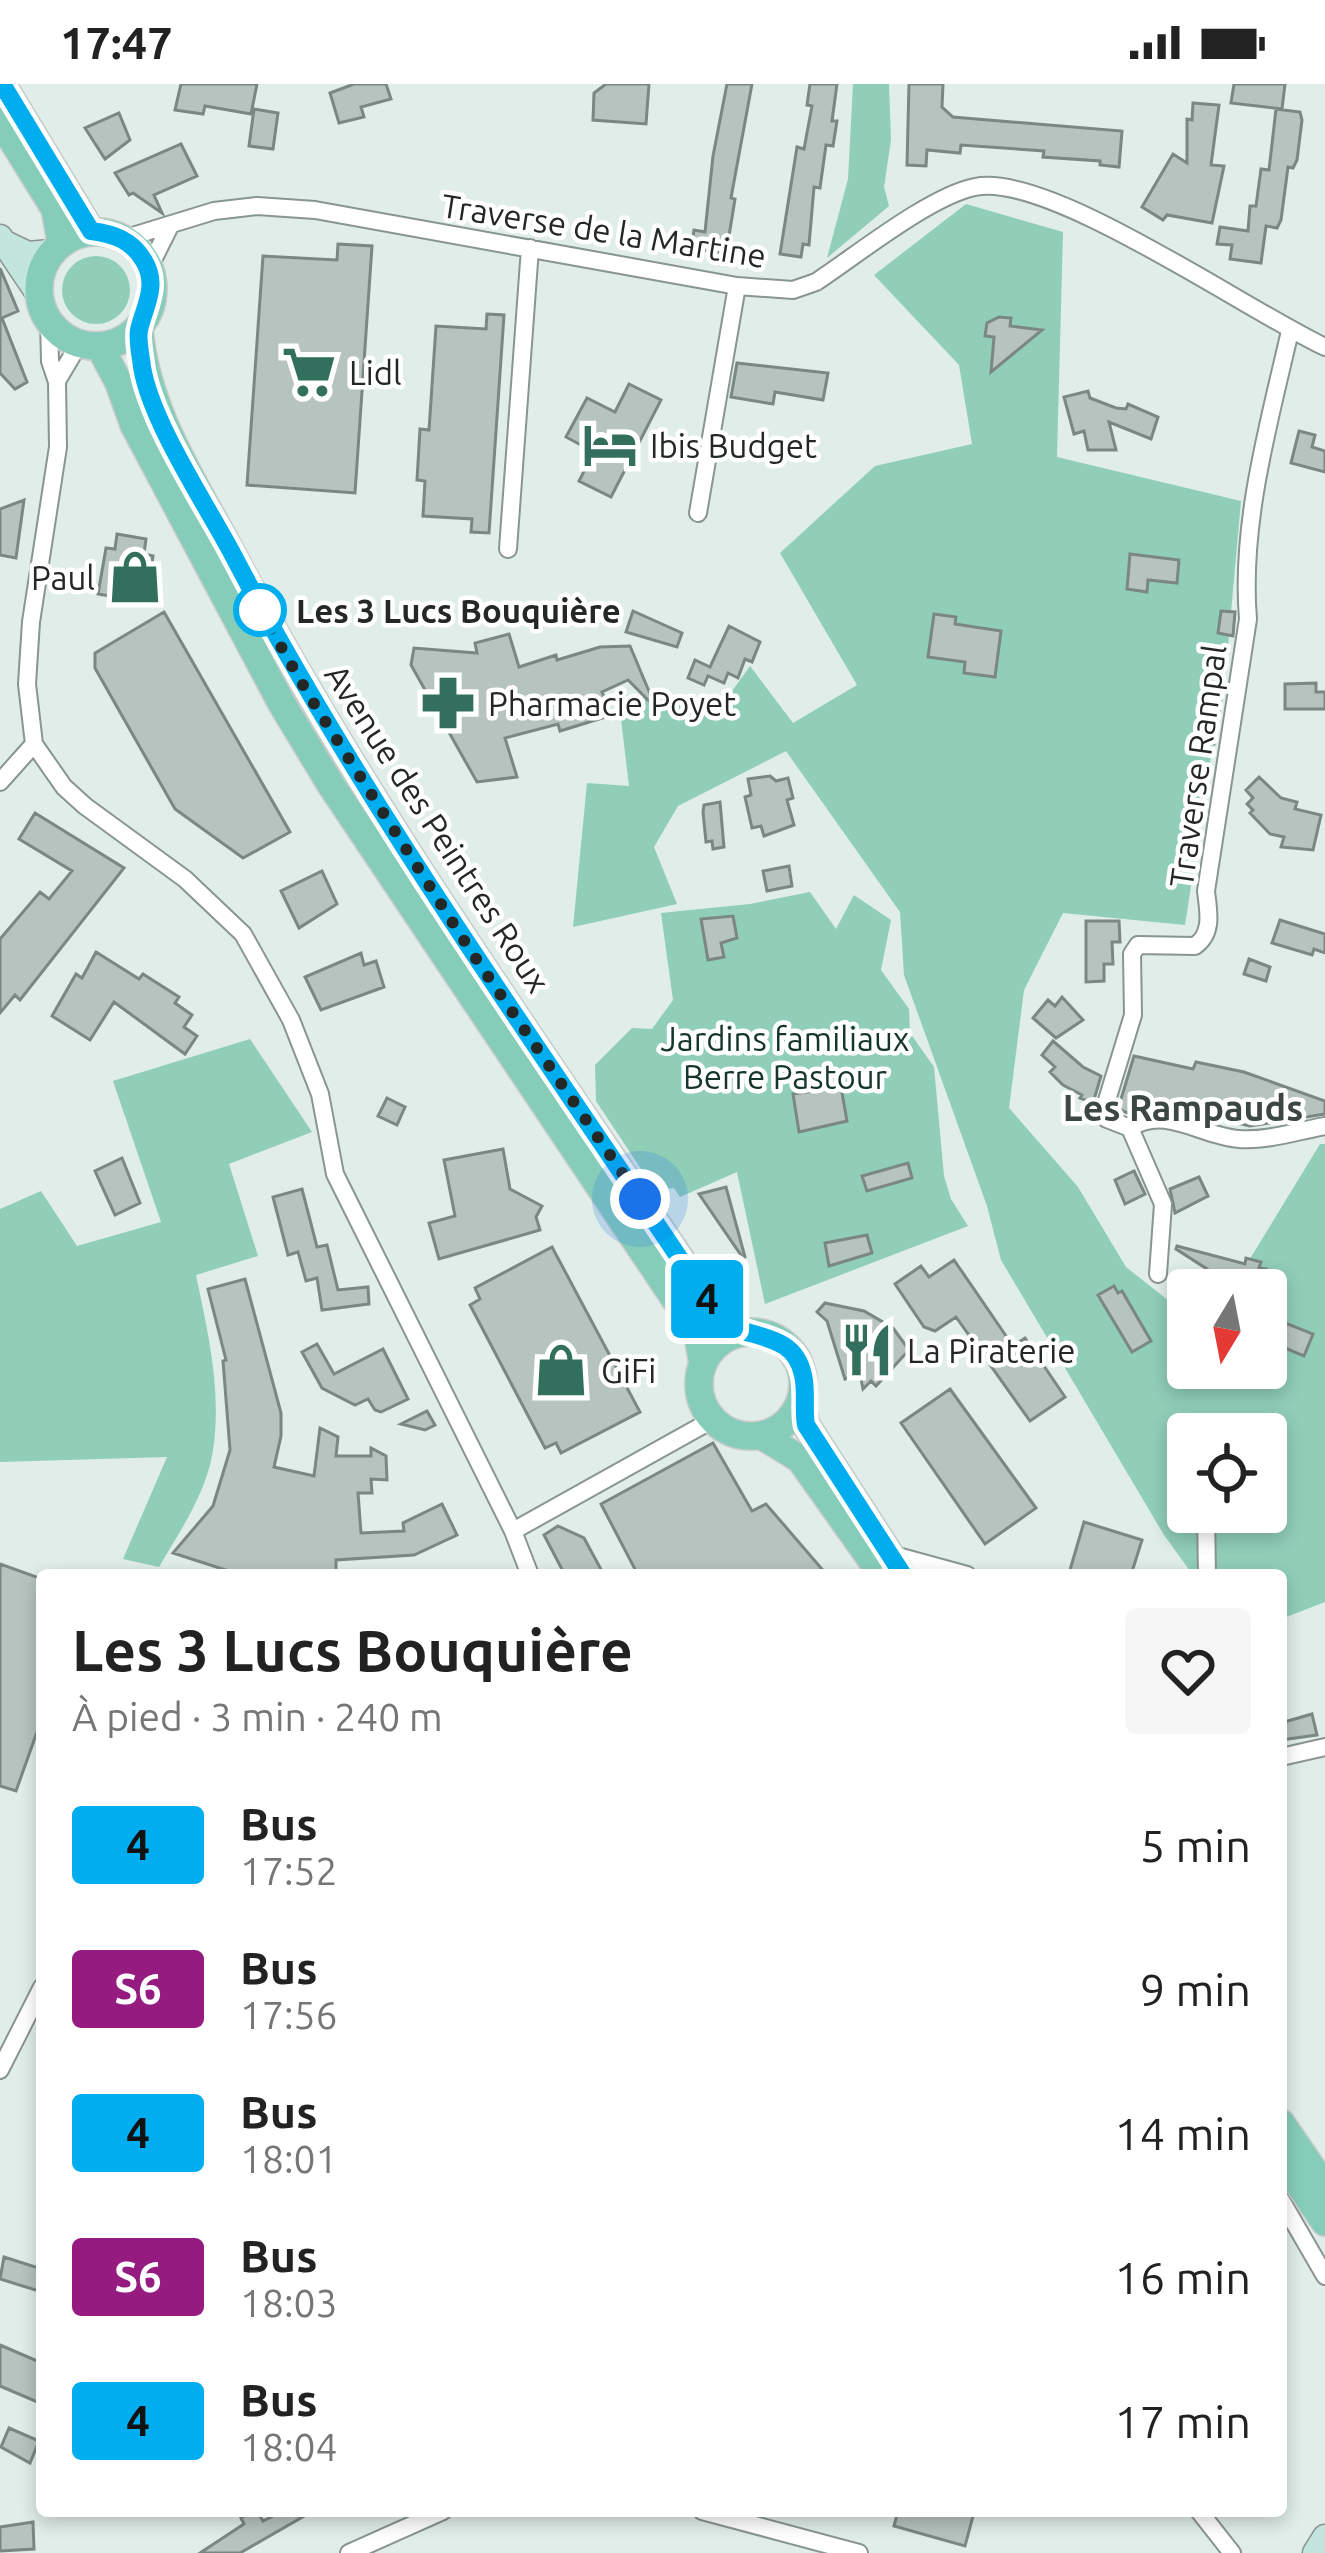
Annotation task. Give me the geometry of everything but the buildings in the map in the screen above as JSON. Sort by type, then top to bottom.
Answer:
[{"type":"main road","points":[[2,84],[91,231]]},
{"type":"main road","points":[[0,120],[55,209],[56,246],[41,272],[44,307],[89,345],[128,340],[139,329],[149,304],[143,258],[123,239],[91,231],[56,246]]},
{"type":"main road","name":"Avenue des Peintres Roux","points":[[139,329],[142,371],[163,423],[311,699],[470,950],[718,1316],[741,1331]]},
{"type":"main road","name":"Avenue des Peintres Roux","points":[[89,345],[119,383],[134,425],[282,704],[331,785],[687,1317],[698,1336],[702,1359]]},
{"type":"main road","points":[[801,1401],[780,1428],[764,1437],[745,1438],[727,1431],[712,1420],[701,1401],[697,1379],[702,1359],[741,1331],[778,1340],[796,1356],[803,1374],[806,1425],[892,1568]]},
{"type":"main road","points":[[764,1437],[800,1459],[892,1568]]},
{"type":"main road","points":[[1287,2132],[1325,2187]]},
{"type":"main road","points":[[1287,2167],[1325,2222]]},
{"type":"street","name":"Traverse de la Martine","points":[[123,239],[214,211],[277,207],[360,216],[431,233],[737,286],[794,290],[816,282],[952,194],[996,184],[1044,196],[1109,228],[1325,347]]},
{"type":"street","points":[[148,270],[170,226]]},
{"type":"street","points":[[2,240],[28,254],[56,246]]},
{"type":"street","points":[[2,240],[44,307],[57,382],[58,447],[26,684],[34,744],[64,787],[185,879],[243,934],[291,1020],[320,1094],[335,1174],[528,1569]]},
{"type":"street","points":[[508,548],[530,248]]},
{"type":"street","points":[[698,513],[737,286]]},
{"type":"street","name":"Traverse Rampal","points":[[1158,1274],[1163,1204],[1130,1128],[1107,1119],[1104,1111],[1132,1015],[1132,954],[1138,945],[1195,946],[1209,924],[1206,891],[1248,619],[1245,581],[1257,488],[1290,331]]},
{"type":"street","points":[[57,382],[89,345]]},
{"type":"street","points":[[0,782],[34,744]]},
{"type":"street","points":[[1130,1128],[1158,1117],[1235,1139],[1260,1139],[1325,1126]]},
{"type":"street","points":[[513,1531],[712,1420]]},
{"type":"street","points":[[1206,1533],[1207,1569]]},
{"type":"street","points":[[1287,1755],[1325,1747]]},
{"type":"street","points":[[0,2070],[36,1999]]},
{"type":"street","points":[[1287,2210],[1325,2276]]},
{"type":"street","points":[[349,2553],[430,2517]]},
{"type":"street","points":[[724,2517],[859,2553]]},
{"type":"street","points":[[1204,2517],[1232,2553]]},
{"type":"street","points":[[1316,2553],[1325,2537]]},
{"type":"green space","points":[[853,84],[889,84],[891,140],[884,187],[889,206],[827,258],[848,179]]},
{"type":"green space","points":[[966,204],[1063,232],[1057,457],[1241,501],[1228,646],[1185,925],[1063,913],[1024,990],[1009,1108],[1078,1187],[1126,1267],[1167,1299],[1167,1389],[1287,1389],[1287,1269],[1244,1269],[1320,1144],[1325,1144],[1325,1602],[1287,1617],[1287,1569],[1189,1569],[1001,1260],[987,1206],[904,975],[900,912],[786,751],[678,806],[654,847],[677,904],[573,927],[587,783],[629,786],[618,694],[722,705],[750,666],[793,723],[857,685],[780,553],[875,466],[972,444],[959,365],[874,275]]},
{"type":"green space","points":[[96,256],[120,266],[130,290],[120,314],[96,324],[72,314],[62,290],[72,266]]},
{"type":"green space","name":"Jardins familiaux Berre Pastour","points":[[810,892],[836,929],[854,895],[891,920],[881,970],[909,1009],[910,1033],[934,1067],[944,1176],[951,1199],[968,1226],[765,1304],[737,1172],[680,1197],[674,1188],[655,1190],[596,1101],[595,1065],[632,1028],[652,1029],[673,1000],[661,913]]},
{"type":"green space","points":[[250,1039],[312,1132],[229,1164],[258,1256],[196,1275],[215,1384],[213,1450],[199,1496],[159,1567],[123,1559],[167,1457],[0,1462],[0,1209],[41,1191],[77,1246],[161,1222],[113,1081]]},
{"type":"bus line","name":"4","points":[[2,84],[91,231],[123,239],[143,258],[151,286],[139,329],[142,371],[163,423],[311,699],[470,950],[718,1316],[741,1331],[778,1340],[796,1356],[803,1374],[806,1425],[899,1569]]},
{"type":"place","name":"Lidl","points":[[309,372]]},
{"type":"place","name":"Ibis Budget","points":[[610,445]]},
{"type":"place","name":"Paul","points":[[135,577]]},
{"type":"place","name":"Les 3 Lucs Bouquière","points":[[260,610]]},
{"type":"place","name":"Pharmacie Poyet","points":[[448,703]]},
{"type":"place","name":"La Piraterie","points":[[867,1350]]},
{"type":"place","name":"GiFi","points":[[561,1370]]},
{"type":"district","name":"Les Rampauds","points":[[1183,1107]]},
{"type":"route","points":[[260,610],[470,950],[640,1199]]}]
